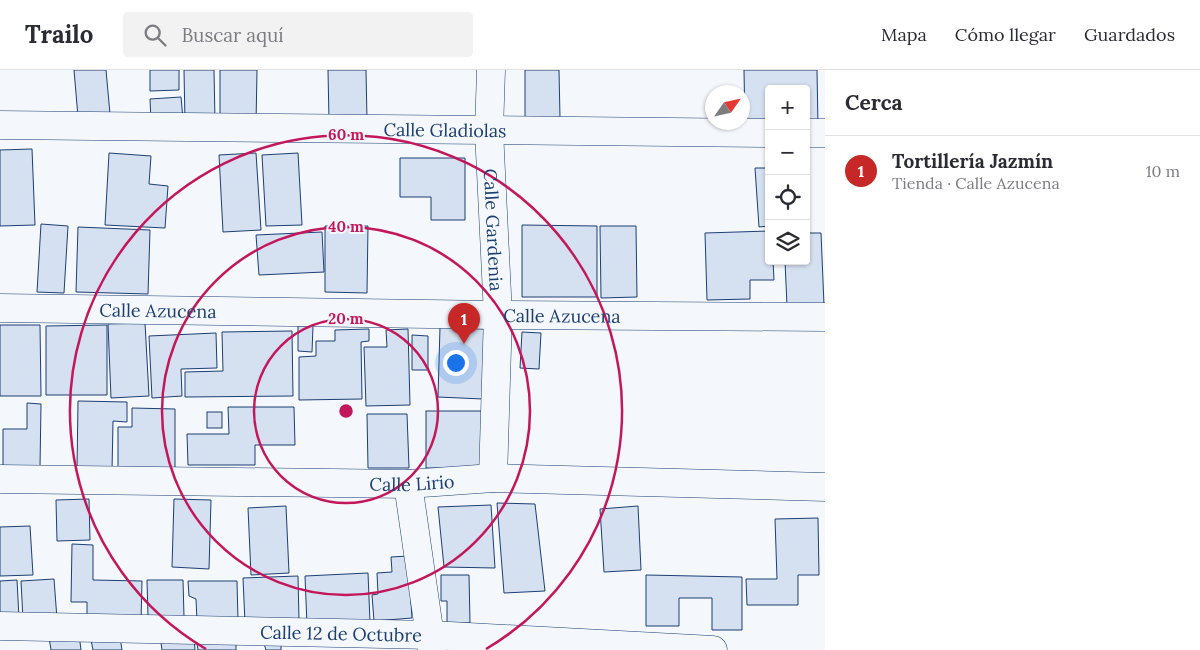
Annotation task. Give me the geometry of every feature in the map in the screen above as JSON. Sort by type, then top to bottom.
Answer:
[{"type":"street","name":"Calle Gardenia","points":[[491,70],[489,131],[498,315],[493,478]]},
{"type":"street","name":"Calle Gladiolas","points":[[0,125],[765,133]]},
{"type":"street","points":[[810,133],[825,134]]},
{"type":"street","name":"Calle Azucena","points":[[0,308],[825,318]]},
{"type":"street","name":"Calle Lirio","points":[[0,479],[408,484],[493,478],[825,487]]},
{"type":"street","points":[[408,484],[431,642]]},
{"type":"street","name":"Calle 12 de Octubre","points":[[0,626],[713,650]]},
{"type":"building","points":[[74,70],[106,70],[110,114],[78,117]]},
{"type":"building","points":[[150,70],[179,70],[179,90],[150,91]]},
{"type":"building","points":[[184,70],[214,70],[215,122],[185,123]]},
{"type":"building","points":[[220,70],[257,70],[256,124],[220,124]]},
{"type":"building","points":[[328,70],[366,70],[367,120],[329,121]]},
{"type":"building","points":[[525,70],[559,70],[560,118],[525,118]]},
{"type":"building","points":[[744,70],[817,70],[818,127],[810,127],[810,85],[765,85],[765,127],[750,127],[750,85],[744,85]]},
{"type":"building","points":[[181,97],[183,119],[151,122],[150,99]]},
{"type":"building","points":[[32,149],[35,225],[0,226],[0,150]]},
{"type":"building","points":[[109,153],[151,156],[149,184],[168,186],[165,228],[105,225]]},
{"type":"building","points":[[256,153],[261,230],[223,232],[219,155]]},
{"type":"building","points":[[298,153],[302,225],[266,226],[262,155]]},
{"type":"building","points":[[400,158],[465,158],[465,220],[431,220],[431,197],[400,197]]},
{"type":"building","points":[[755,168],[765,168],[765,226],[759,227]]},
{"type":"building","points":[[41,224],[68,226],[64,293],[37,292]]},
{"type":"building","points":[[522,225],[597,226],[597,297],[522,297]]},
{"type":"building","points":[[325,226],[368,226],[367,293],[325,292]]},
{"type":"building","points":[[600,226],[636,226],[637,297],[601,298]]},
{"type":"building","points":[[78,227],[150,230],[148,294],[76,292]]},
{"type":"building","points":[[765,231],[765,265],[773,265],[774,280],[750,280],[750,299],[707,300],[705,233]]},
{"type":"building","points":[[322,232],[324,272],[259,275],[256,235]]},
{"type":"building","points":[[810,233],[821,233],[824,305],[787,306],[785,265],[810,265]]},
{"type":"building","points":[[145,323],[149,396],[111,398],[108,324]]},
{"type":"building","points":[[0,325],[40,325],[41,396],[0,396]]},
{"type":"building","points":[[107,325],[107,395],[46,395],[46,326]]},
{"type":"building","points":[[298,326],[313,326],[312,352],[298,351]]},
{"type":"building","points":[[440,327],[485,329],[483,399],[438,397]]},
{"type":"building","points":[[369,329],[369,341],[361,342],[362,399],[299,400],[299,357],[316,356],[316,341],[335,341],[335,330]]},
{"type":"building","points":[[408,329],[410,405],[366,406],[364,347],[387,347],[386,330]]},
{"type":"building","points":[[292,331],[293,396],[185,397],[185,372],[223,371],[222,332]]},
{"type":"building","points":[[522,332],[541,333],[539,369],[520,368]]},
{"type":"building","points":[[216,333],[217,368],[181,369],[182,396],[152,398],[149,336]]},
{"type":"building","points":[[412,335],[428,336],[428,370],[412,370]]},
{"type":"building","points":[[78,401],[127,402],[127,422],[113,421],[112,471],[77,470]]},
{"type":"building","points":[[27,403],[41,404],[40,467],[3,467],[3,429],[27,429]]},
{"type":"building","points":[[228,407],[294,407],[295,445],[255,445],[255,465],[188,465],[187,434],[229,434]]},
{"type":"building","points":[[132,408],[175,409],[175,474],[118,473],[118,427],[132,427]]},
{"type":"building","points":[[426,411],[484,411],[484,468],[426,468]]},
{"type":"building","points":[[207,412],[222,412],[222,428],[207,428]]},
{"type":"building","points":[[367,414],[407,414],[409,468],[368,468]]},
{"type":"building","points":[[89,499],[90,540],[57,541],[56,500]]},
{"type":"building","points":[[174,499],[211,500],[209,569],[172,567]]},
{"type":"building","points":[[497,503],[535,504],[545,591],[504,593]]},
{"type":"building","points":[[491,505],[495,568],[444,567],[438,507]]},
{"type":"building","points":[[286,506],[289,573],[251,575],[248,508]]},
{"type":"building","points":[[638,506],[641,570],[604,572],[600,509]]},
{"type":"building","points":[[818,518],[819,575],[798,575],[798,605],[747,605],[746,579],[777,579],[775,519]]},
{"type":"building","points":[[30,526],[33,575],[0,576],[0,527]]},
{"type":"building","points":[[72,544],[93,545],[93,580],[142,581],[141,622],[87,622],[87,602],[71,602]]},
{"type":"building","points":[[408,556],[412,618],[374,621],[372,595],[378,594],[377,573],[392,572],[391,557]]},
{"type":"building","points":[[368,573],[370,622],[307,625],[305,576]]},
{"type":"building","points":[[441,575],[469,575],[470,623],[447,623],[447,601],[441,601]]},
{"type":"building","points":[[646,575],[742,577],[742,630],[712,630],[712,598],[679,598],[679,626],[646,626]]},
{"type":"building","points":[[298,576],[299,621],[245,623],[243,578]]},
{"type":"building","points":[[54,579],[57,619],[23,620],[21,581]]},
{"type":"building","points":[[17,580],[19,618],[0,619],[0,581]]},
{"type":"building","points":[[147,580],[183,580],[184,617],[148,617]]},
{"type":"building","points":[[188,581],[237,581],[238,621],[197,621],[196,599],[189,596]]},
{"type":"building","points":[[79,634],[81,650],[51,650],[49,637]]},
{"type":"building","points":[[120,637],[122,650],[93,650],[91,640]]},
{"type":"building","points":[[194,638],[195,650],[162,650],[161,643]]},
{"type":"building","points":[[196,638],[236,638],[236,650],[198,650]]},
{"type":"building","points":[[281,639],[281,650],[266,650],[263,641]]},
{"type":"place","name":"Tortillería Jazmín","points":[[464,344]]}]
